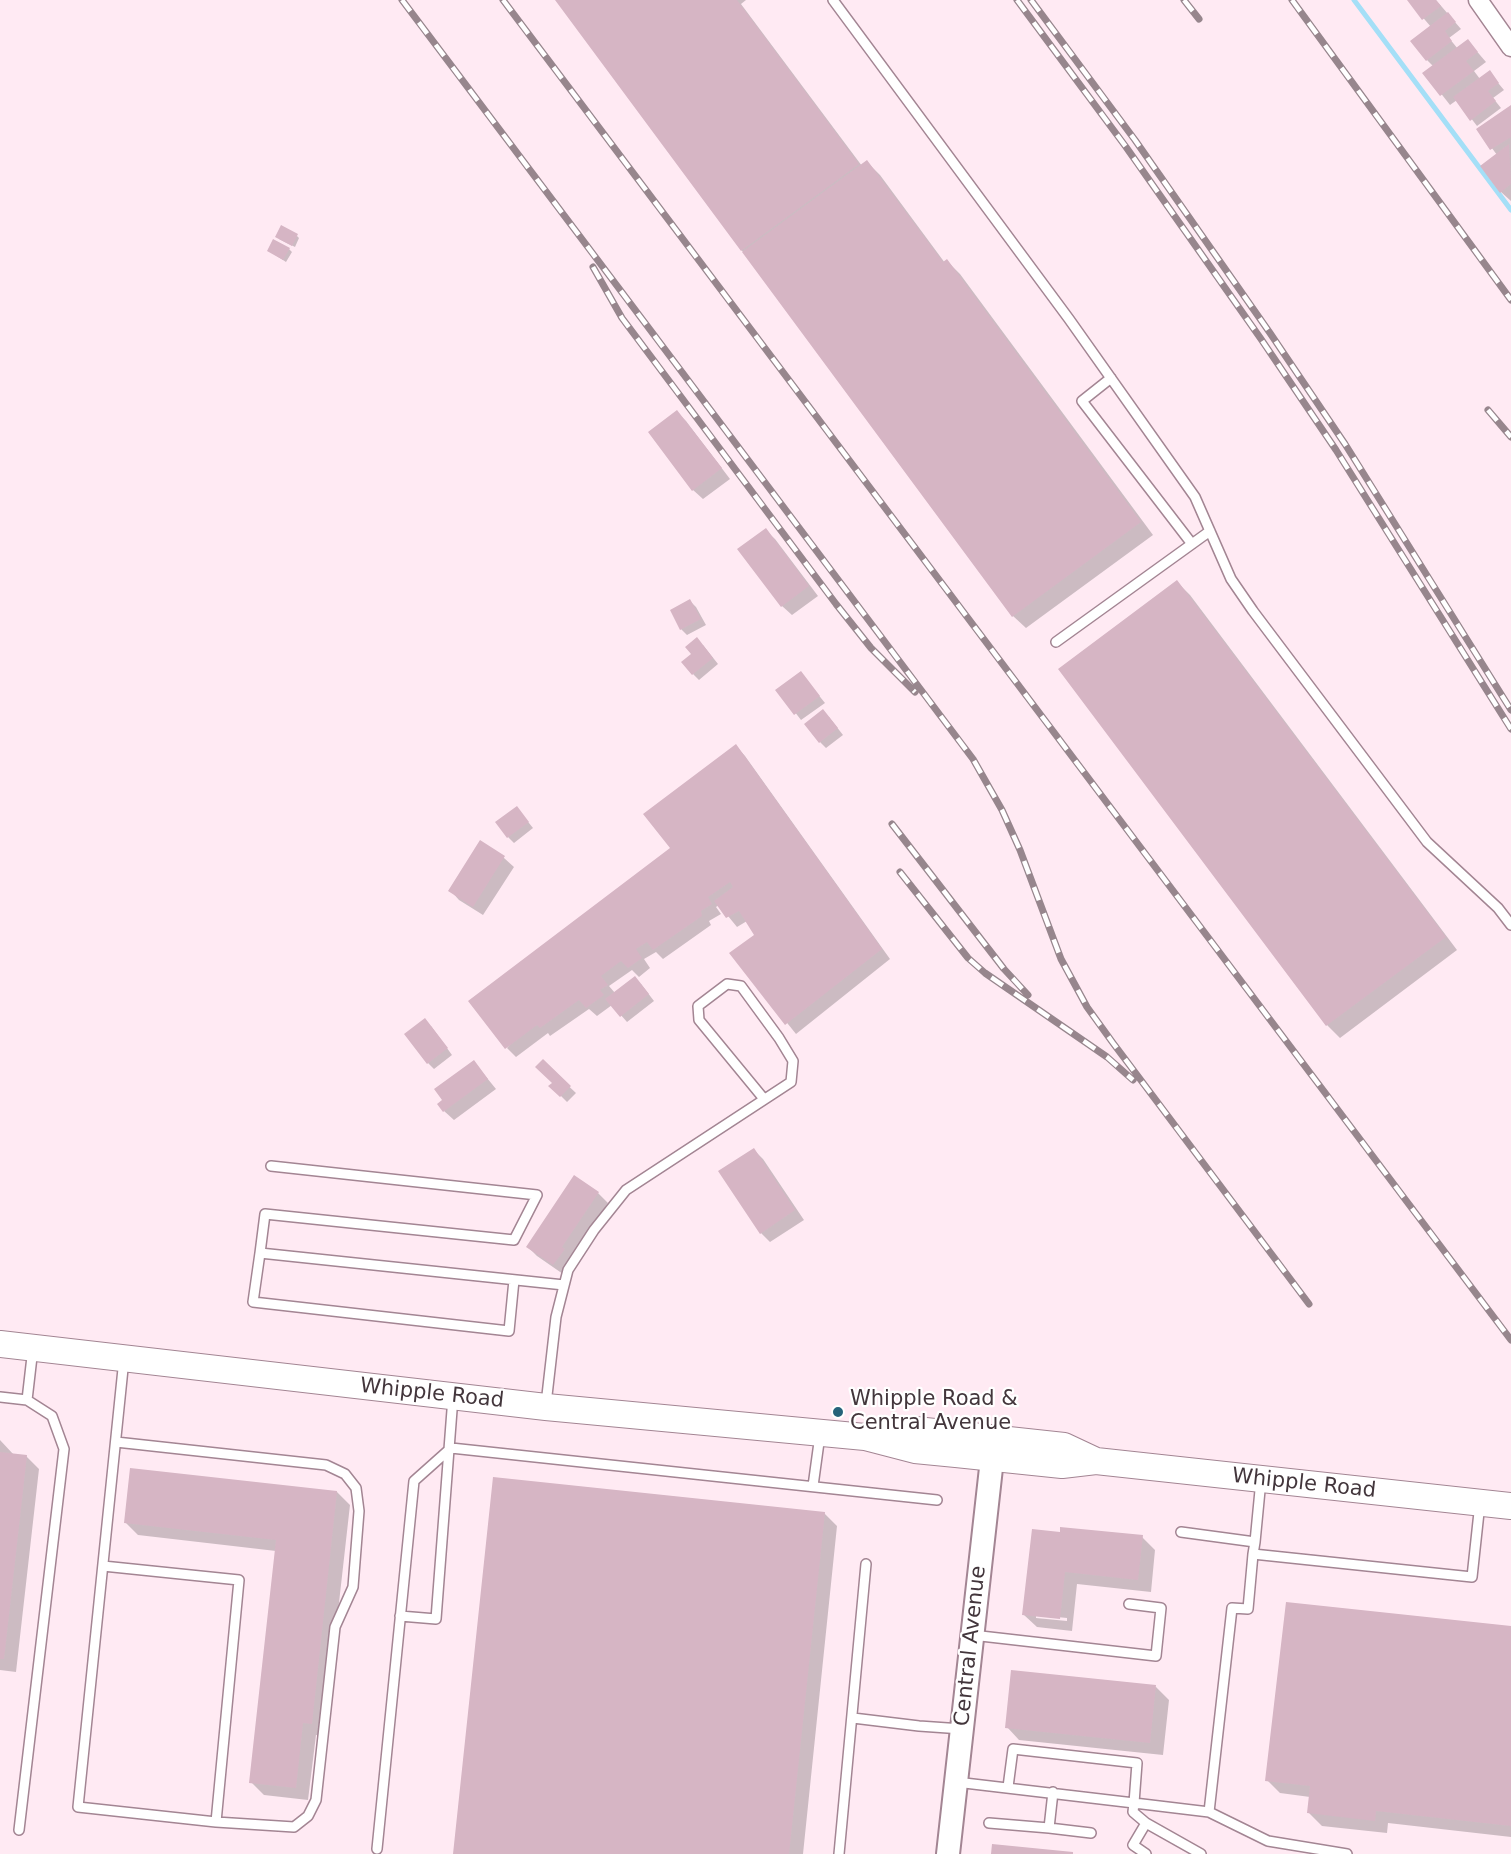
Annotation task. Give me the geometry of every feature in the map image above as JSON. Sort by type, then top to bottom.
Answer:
[{"type":"main road","name":"Whipple Road","points":[[0,1344],[546,1407],[865,1437],[916,1430],[993,1448],[1064,1446],[1096,1461],[1511,1506]]},
{"type":"street","points":[[1478,0],[1511,47]]},
{"type":"street","name":"Central Avenue","points":[[948,1854],[993,1448]]},
{"type":"lane","points":[[833,0],[1111,378],[1195,497],[1232,579],[1253,611],[1427,842],[1498,908],[1511,926]]},
{"type":"lane","points":[[1111,378],[1082,401],[1192,544]]},
{"type":"lane","points":[[1056,642],[1210,531]]},
{"type":"lane","points":[[546,1407],[556,1317],[568,1270],[594,1230],[626,1190],[791,1082],[793,1061],[779,1038],[741,986],[727,984],[698,1006],[699,1020],[764,1099]]},
{"type":"lane","points":[[272,1166],[537,1195],[514,1240],[265,1214],[253,1302],[509,1331],[514,1280]]},
{"type":"lane","points":[[260,1253],[564,1285]]},
{"type":"lane","points":[[27,1400],[33,1348]]},
{"type":"lane","points":[[116,1442],[326,1465],[345,1474],[356,1488],[359,1511],[353,1587],[335,1627],[316,1800],[308,1816],[294,1827],[216,1822],[78,1807],[124,1359]]},
{"type":"lane","points":[[400,1616],[436,1619],[451,1448],[453,1396]]},
{"type":"lane","points":[[0,1397],[27,1400],[52,1416],[64,1449],[19,1830]]},
{"type":"lane","points":[[813,1486],[820,1432]]},
{"type":"lane","points":[[377,1849],[414,1481],[451,1448],[937,1500]]},
{"type":"lane","points":[[1209,1812],[1232,1608],[1248,1609],[1261,1480]]},
{"type":"lane","points":[[1253,1554],[1472,1576],[1480,1503]]},
{"type":"lane","points":[[1181,1532],[1255,1542]]},
{"type":"lane","points":[[838,1854],[853,1718],[866,1564]]},
{"type":"lane","points":[[103,1566],[239,1580],[216,1822]]},
{"type":"lane","points":[[972,1635],[1156,1656],[1161,1608],[1129,1604]]},
{"type":"lane","points":[[853,1718],[962,1729]]},
{"type":"lane","points":[[1008,1787],[1012,1749],[1137,1763],[1133,1812],[1146,1823],[1202,1854]]},
{"type":"lane","points":[[956,1782],[1209,1812],[1268,1841],[1347,1854]]},
{"type":"lane","points":[[1049,1828],[1053,1792]]},
{"type":"lane","points":[[989,1823],[1091,1833]]},
{"type":"lane","points":[[1146,1823],[1133,1845],[1146,1854]]},
{"type":"building","points":[[555,0],[737,0],[859,164],[741,251]]},
{"type":"building","points":[[1407,0],[1436,0],[1441,6],[1422,20]]},
{"type":"building","points":[[1448,12],[1456,22],[1445,31],[1452,41],[1426,61],[1410,41]]},
{"type":"building","points":[[1468,39],[1478,52],[1466,61],[1474,71],[1440,96],[1422,73]]},
{"type":"building","points":[[1490,70],[1499,83],[1488,91],[1496,101],[1470,121],[1453,97]]},
{"type":"building","points":[[1511,105],[1511,137],[1490,150],[1476,129]]},
{"type":"building","points":[[1509,144],[1511,184],[1500,193],[1480,166]]},
{"type":"building","points":[[867,160],[943,262],[947,259],[1141,522],[1012,617],[742,252]]},
{"type":"building","points":[[281,225],[298,234],[292,246],[275,237]]},
{"type":"building","points":[[273,239],[290,248],[283,260],[267,251]]},
{"type":"building","points":[[677,410],[722,468],[692,491],[648,432]]},
{"type":"building","points":[[766,528],[809,586],[781,607],[737,549]]},
{"type":"building","points":[[1177,580],[1446,937],[1326,1026],[1058,669]]},
{"type":"building","points":[[690,599],[701,619],[680,630],[670,610]]},
{"type":"building","points":[[697,637],[713,658],[692,675],[681,662],[691,654],[685,647]]},
{"type":"building","points":[[801,671],[820,696],[794,715],[775,690]]},
{"type":"building","points":[[823,709],[838,728],[819,743],[804,724]]},
{"type":"building","points":[[736,744],[882,949],[785,1025],[729,953],[754,935],[739,911],[726,918],[714,901],[733,887],[730,882],[708,897],[712,904],[701,911],[702,916],[653,950],[647,942],[636,949],[642,958],[628,968],[621,961],[601,976],[608,985],[600,990],[604,995],[586,1008],[579,1000],[540,1028],[537,1025],[505,1049],[468,1001],[670,848],[643,814]]},
{"type":"building","points":[[517,806],[529,822],[507,838],[495,822]]},
{"type":"building","points":[[480,840],[505,856],[473,907],[448,891]]},
{"type":"building","points":[[635,976],[649,994],[620,1017],[605,999]]},
{"type":"building","points":[[425,1018],[448,1048],[427,1064],[404,1034]]},
{"type":"building","points":[[543,1059],[571,1086],[560,1097],[548,1086],[552,1083],[535,1067]]},
{"type":"building","points":[[474,1060],[488,1079],[443,1112],[437,1104],[442,1100],[434,1089]]},
{"type":"building","points":[[754,1148],[795,1210],[760,1234],[718,1171]]},
{"type":"building","points":[[574,1175],[599,1192],[562,1247],[565,1249],[553,1265],[526,1247]]},
{"type":"building","points":[[0,1452],[27,1455],[4,1659],[0,1659]]},
{"type":"building","points":[[130,1468],[337,1491],[312,1724],[303,1723],[296,1788],[249,1783],[276,1540],[124,1523]]},
{"type":"building","points":[[493,1477],[825,1512],[789,1854],[453,1854]]},
{"type":"building","points":[[1060,1527],[1143,1535],[1138,1580],[1065,1572],[1060,1619],[1022,1615],[1032,1529],[1060,1532]]},
{"type":"building","points":[[1286,1602],[1511,1626],[1511,1826],[1376,1811],[1375,1821],[1307,1813],[1310,1786],[1265,1781]]},
{"type":"building","points":[[1011,1670],[1156,1685],[1150,1743],[1005,1728]]},
{"type":"building","points":[[992,1844],[1073,1852],[1073,1854],[991,1854]]},
{"type":"waterway","points":[[1354,0],[1511,210]]},
{"type":"railway","points":[[402,0],[973,759],[1002,810],[1020,850],[1061,959],[1087,1007],[1309,1304]]},
{"type":"railway","points":[[503,0],[1511,1340]]},
{"type":"railway","points":[[1017,0],[1126,147],[1261,339],[1336,450],[1511,729]]},
{"type":"railway","points":[[1031,0],[1135,140],[1270,333],[1345,444],[1511,710]]},
{"type":"railway","points":[[1184,0],[1199,19]]},
{"type":"railway","points":[[1292,0],[1511,300]]},
{"type":"railway","points":[[593,267],[622,318],[836,604],[871,648],[915,692]]},
{"type":"railway","points":[[1488,410],[1511,437]]},
{"type":"railway","points":[[892,824],[1004,969],[1028,995]]},
{"type":"railway","points":[[900,872],[968,958],[985,973],[1107,1057],[1133,1080]]},
{"type":"place","name":"Whipple Road & Central Avenue","points":[[838,1412]]}]
